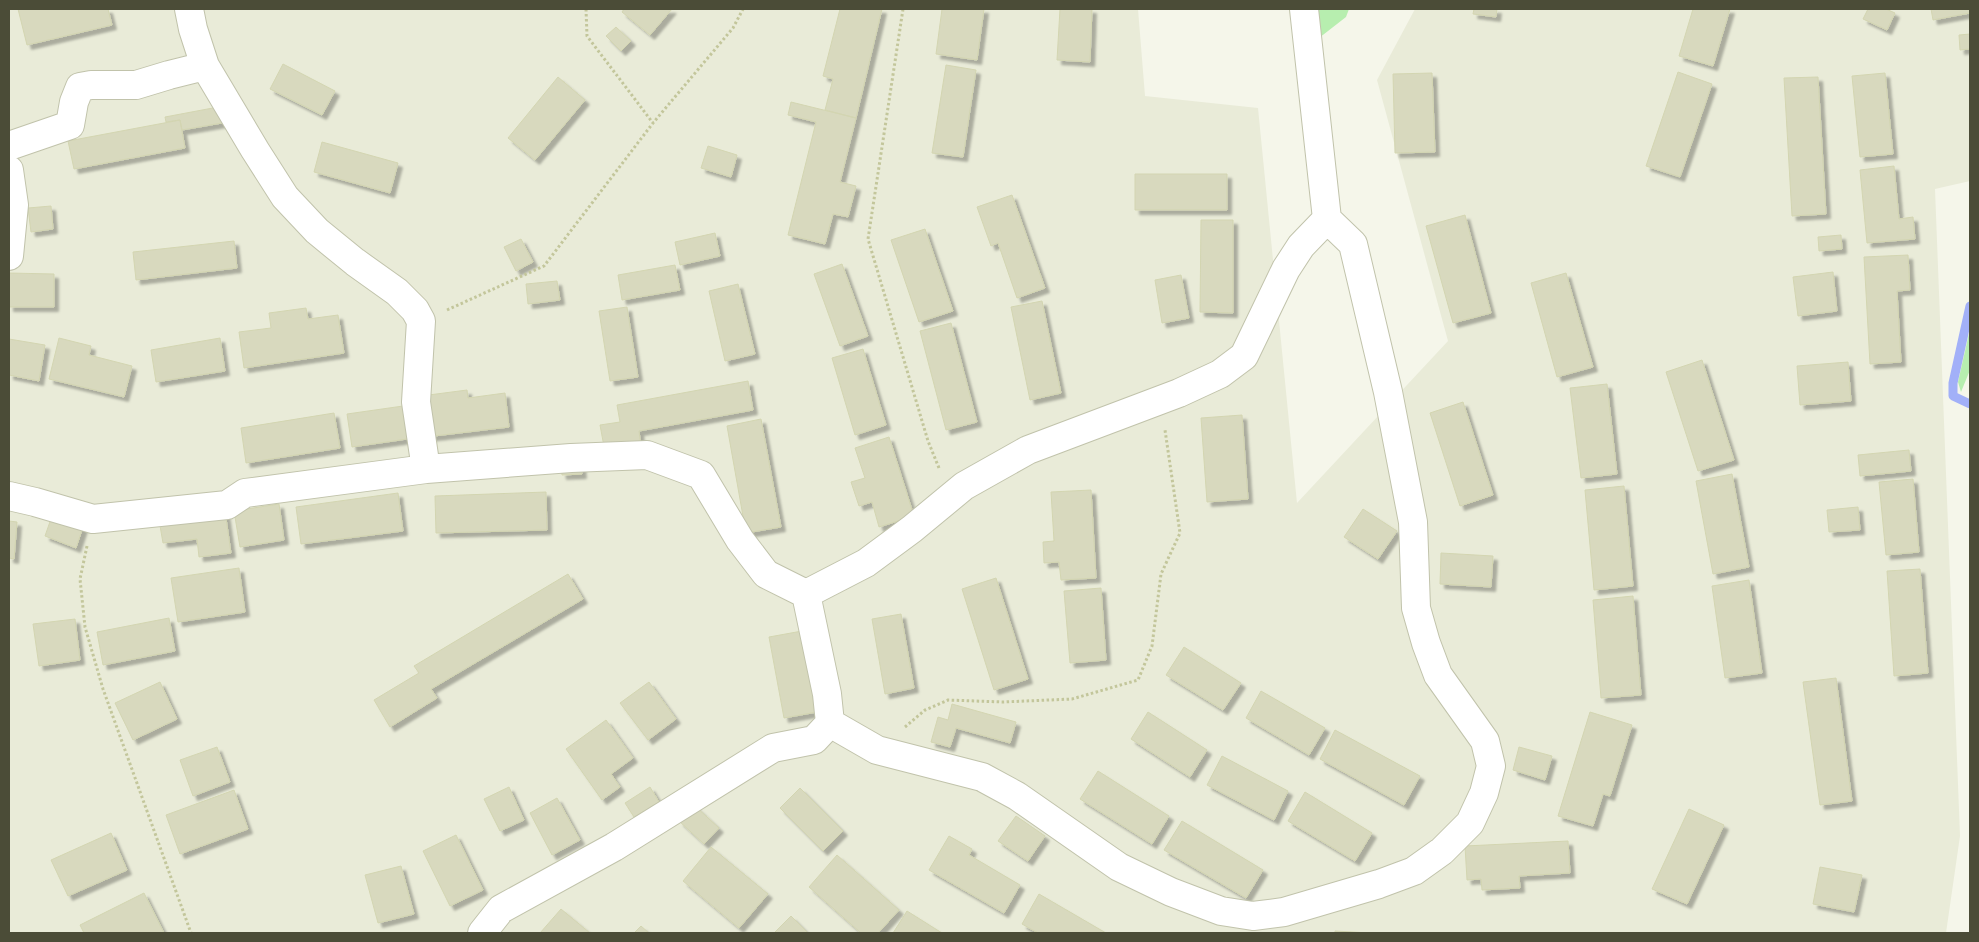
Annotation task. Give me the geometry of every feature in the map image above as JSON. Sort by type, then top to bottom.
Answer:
[{"type":"street","points":[[189,9],[205,66],[285,197],[317,231],[355,262],[397,292],[415,310],[421,322],[416,402],[426,470]]},
{"type":"street","points":[[830,723],[878,750],[982,777],[1018,796],[1118,867],[1171,892],[1221,911],[1254,916],[1284,912],[1379,884],[1414,871],[1442,851],[1470,824],[1484,793],[1491,766],[1485,741],[1438,674],[1423,634],[1416,608],[1413,522],[1388,392],[1353,244],[1327,219],[1304,9]]},
{"type":"street","points":[[9,146],[70,125],[74,102],[80,87],[91,85],[136,85],[205,66]]},
{"type":"street","points":[[9,170],[14,205],[9,256]]},
{"type":"street","points":[[806,594],[866,563],[964,486],[1028,450],[1179,393],[1220,374],[1244,356],[1286,269],[1301,246],[1327,219]]},
{"type":"street","points":[[9,496],[93,519],[227,505],[245,493],[426,470],[571,458],[646,455],[701,475],[740,540],[766,574],[806,594]]},
{"type":"street","points":[[482,933],[501,909],[614,847],[772,748],[814,740],[830,723],[827,694],[806,594]]},
{"type":"path","points":[[586,9],[587,36],[653,123]]},
{"type":"path","points":[[421,322],[544,266],[653,123],[733,28],[742,9]]},
{"type":"path","points":[[902,9],[868,238],[928,441],[951,497]]},
{"type":"path","points":[[878,750],[924,710],[948,700],[1003,702],[1072,699],[1138,680],[1152,646],[1160,574],[1180,532],[1164,420],[1179,393]]},
{"type":"path","points":[[93,519],[80,579],[85,627],[103,689],[191,933]]},
{"type":"shaded area","points":[[9,9],[1138,9],[1145,96],[1258,108],[1297,503],[1448,341],[1377,80],[1415,9],[1970,9],[1970,181],[1935,189],[1960,836],[1946,933],[9,933]]},
{"type":"green space","points":[[1311,9],[1349,9],[1346,17],[1319,38]]},
{"type":"green space","points":[[1970,329],[1970,370],[1961,392],[1958,382]]},
{"type":"building","points":[[18,9],[108,9],[112,25],[27,45]]},
{"type":"building","points":[[624,9],[672,9],[650,35],[622,12]]},
{"type":"building","points":[[840,9],[882,9],[856,118],[825,110],[833,79],[823,76]]},
{"type":"building","points":[[942,9],[984,9],[977,60],[936,54]]},
{"type":"building","points":[[1060,9],[1092,9],[1090,62],[1057,60]]},
{"type":"building","points":[[1474,9],[1497,9],[1496,17],[1473,14]]},
{"type":"building","points":[[1693,9],[1730,9],[1713,66],[1679,56]]},
{"type":"building","points":[[1868,9],[1886,9],[1895,13],[1887,30],[1863,19]]},
{"type":"building","points":[[1931,9],[1970,9],[1970,13],[1933,20]]},
{"type":"building","points":[[616,27],[631,41],[621,51],[606,36]]},
{"type":"building","points":[[1970,34],[1970,49],[1960,50],[1959,35]]},
{"type":"building","points":[[283,64],[335,91],[322,115],[270,89]]},
{"type":"building","points":[[946,65],[976,70],[963,157],[932,153]]},
{"type":"building","points":[[1678,72],[1712,84],[1680,177],[1646,166]]},
{"type":"building","points":[[1432,73],[1435,152],[1395,153],[1393,74]]},
{"type":"building","points":[[1885,73],[1893,154],[1860,157],[1852,76]]},
{"type":"building","points":[[558,77],[585,100],[535,160],[508,138]]},
{"type":"building","points":[[1818,77],[1826,214],[1792,216],[1784,78]]},
{"type":"building","points":[[791,102],[856,118],[840,182],[856,186],[848,217],[833,214],[825,244],[788,235],[816,122],[788,115]]},
{"type":"building","points":[[218,107],[222,123],[182,130],[180,120],[166,122],[165,117]]},
{"type":"building","points":[[180,120],[185,148],[74,169],[68,141]]},
{"type":"building","points":[[322,142],[398,163],[390,193],[314,172]]},
{"type":"building","points":[[708,146],[737,155],[731,177],[701,168]]},
{"type":"building","points":[[1894,166],[1899,219],[1913,217],[1915,239],[1867,243],[1860,170]]},
{"type":"building","points":[[1135,174],[1227,174],[1227,210],[1135,210]]},
{"type":"building","points":[[1012,195],[1045,288],[1017,298],[998,243],[991,246],[977,207]]},
{"type":"building","points":[[51,206],[53,229],[31,232],[28,208]]},
{"type":"building","points":[[1465,215],[1491,313],[1453,323],[1426,226]]},
{"type":"building","points":[[1201,220],[1233,220],[1233,313],[1200,312]]},
{"type":"building","points":[[925,229],[953,311],[919,322],[891,240]]},
{"type":"building","points":[[715,233],[720,256],[680,265],[675,242]]},
{"type":"building","points":[[1841,235],[1842,249],[1819,251],[1818,237]]},
{"type":"building","points":[[521,239],[533,262],[516,271],[504,247]]},
{"type":"building","points":[[234,241],[237,268],[136,280],[133,252]]},
{"type":"building","points":[[1908,255],[1910,290],[1897,291],[1901,362],[1870,364],[1864,257]]},
{"type":"building","points":[[842,264],[868,336],[840,346],[814,274]]},
{"type":"building","points":[[675,265],[680,290],[622,300],[618,275]]},
{"type":"building","points":[[1833,272],[1837,311],[1798,316],[1793,277]]},
{"type":"building","points":[[9,273],[54,274],[54,307],[9,307]]},
{"type":"building","points":[[1566,273],[1593,367],[1557,377],[1531,283]]},
{"type":"building","points":[[1181,275],[1189,318],[1162,323],[1155,280]]},
{"type":"building","points":[[557,281],[560,300],[528,304],[526,284]]},
{"type":"building","points":[[738,284],[755,354],[725,361],[709,291]]},
{"type":"building","points":[[1042,301],[1061,393],[1030,400],[1011,307]]},
{"type":"building","points":[[627,307],[638,377],[610,381],[599,311]]},
{"type":"building","points":[[306,308],[308,319],[338,315],[344,353],[244,368],[239,332],[271,328],[269,313]]},
{"type":"building","points":[[951,323],[977,422],[946,430],[920,331]]},
{"type":"building","points":[[59,338],[91,346],[89,355],[132,366],[124,397],[49,379]]},
{"type":"building","points":[[220,338],[225,371],[156,382],[151,350]]},
{"type":"building","points":[[9,339],[45,345],[39,381],[9,375]]},
{"type":"building","points":[[863,349],[886,425],[855,435],[832,358]]},
{"type":"building","points":[[1702,360],[1734,460],[1698,471],[1666,372]]},
{"type":"building","points":[[1848,362],[1851,401],[1800,405],[1797,366]]},
{"type":"building","points":[[748,381],[753,410],[639,431],[641,446],[605,452],[600,425],[620,422],[617,405]]},
{"type":"building","points":[[1607,384],[1617,474],[1581,478],[1570,388]]},
{"type":"building","points":[[467,390],[468,398],[505,393],[509,427],[426,437],[421,396]]},
{"type":"building","points":[[1463,402],[1493,495],[1460,506],[1430,413]]},
{"type":"building","points":[[410,405],[414,438],[352,447],[347,414]]},
{"type":"building","points":[[334,413],[340,448],[246,463],[241,428]]},
{"type":"building","points":[[1242,415],[1248,499],[1207,502],[1201,418]]},
{"type":"building","points":[[761,419],[781,527],[746,533],[727,426]]},
{"type":"building","points":[[889,437],[914,516],[879,527],[872,502],[859,506],[851,482],[865,478],[855,448]]},
{"type":"building","points":[[1909,450],[1911,471],[1860,476],[1858,455]]},
{"type":"building","points":[[581,463],[582,474],[562,475],[561,465]]},
{"type":"building","points":[[1732,474],[1749,567],[1713,574],[1696,481]]},
{"type":"building","points":[[1913,479],[1919,552],[1886,555],[1879,482]]},
{"type":"building","points":[[1624,486],[1633,586],[1594,590],[1585,490]]},
{"type":"building","points":[[1091,490],[1096,578],[1061,580],[1059,562],[1044,563],[1043,542],[1054,541],[1051,492]]},
{"type":"building","points":[[546,492],[547,530],[436,533],[435,496]]},
{"type":"building","points":[[398,493],[403,531],[301,544],[296,507]]},
{"type":"building","points":[[279,504],[284,540],[240,547],[234,511]]},
{"type":"building","points":[[1858,507],[1860,530],[1829,532],[1827,510]]},
{"type":"building","points":[[1363,509],[1397,531],[1378,559],[1344,537]]},
{"type":"building","points":[[225,511],[231,553],[199,557],[197,539],[163,543],[159,520]]},
{"type":"building","points":[[53,513],[84,524],[76,548],[45,536]]},
{"type":"building","points":[[9,521],[17,522],[14,559],[9,558]]},
{"type":"building","points":[[1441,553],[1493,556],[1491,587],[1440,584]]},
{"type":"building","points":[[239,568],[245,612],[178,622],[171,578]]},
{"type":"building","points":[[1920,569],[1928,673],[1894,676],[1887,571]]},
{"type":"building","points":[[568,574],[583,599],[431,689],[437,698],[390,727],[374,700],[419,673],[414,666]]},
{"type":"building","points":[[996,578],[1028,679],[994,690],[962,589]]},
{"type":"building","points":[[1749,580],[1762,673],[1725,678],[1712,586]]},
{"type":"building","points":[[1101,588],[1106,660],[1070,663],[1064,591]]},
{"type":"building","points":[[1633,596],[1641,695],[1601,698],[1593,600]]},
{"type":"building","points":[[901,614],[914,688],[885,694],[872,619]]},
{"type":"building","points":[[169,618],[175,651],[103,665],[97,632]]},
{"type":"building","points":[[75,619],[80,660],[39,666],[33,624]]},
{"type":"building","points":[[802,631],[817,712],[784,718],[769,637]]},
{"type":"building","points":[[1184,647],[1241,683],[1223,710],[1166,675]]},
{"type":"building","points":[[1836,678],[1852,801],[1820,805],[1803,682]]},
{"type":"building","points":[[160,682],[177,719],[133,740],[115,703]]},
{"type":"building","points":[[649,682],[676,719],[648,740],[620,703]]},
{"type":"building","points":[[1261,691],[1325,728],[1309,755],[1246,718]]},
{"type":"building","points":[[952,704],[1016,722],[1010,743],[956,728],[950,747],[931,742],[938,717],[948,720]]},
{"type":"building","points":[[1148,712],[1207,750],[1190,777],[1131,739]]},
{"type":"building","points":[[1590,712],[1632,725],[1610,796],[1603,794],[1593,826],[1558,816]]},
{"type":"building","points":[[606,720],[633,758],[611,774],[620,787],[602,800],[566,749]]},
{"type":"building","points":[[1335,730],[1420,776],[1404,805],[1320,759]]},
{"type":"building","points":[[217,747],[230,782],[193,796],[180,760]]},
{"type":"building","points":[[1519,747],[1552,756],[1545,780],[1513,770]]},
{"type":"building","points":[[1222,756],[1288,791],[1274,820],[1207,785]]},
{"type":"building","points":[[1098,771],[1169,816],[1152,844],[1080,799]]},
{"type":"building","points":[[509,787],[524,820],[500,831],[484,799]]},
{"type":"building","points":[[650,787],[659,802],[634,817],[625,803]]},
{"type":"building","points":[[800,788],[843,831],[823,851],[780,808]]},
{"type":"building","points":[[234,790],[248,829],[180,854],[166,815]]},
{"type":"building","points":[[1305,792],[1372,833],[1355,861],[1288,821]]},
{"type":"building","points":[[557,798],[580,840],[552,855],[530,813]]},
{"type":"building","points":[[694,805],[719,828],[704,844],[679,821]]},
{"type":"building","points":[[1689,809],[1724,825],[1687,904],[1652,889]]},
{"type":"building","points":[[1016,816],[1045,836],[1028,861],[998,841]]},
{"type":"building","points":[[1182,821],[1263,870],[1246,898],[1164,850]]},
{"type":"building","points":[[111,833],[127,870],[68,896],[51,860]]},
{"type":"building","points":[[456,835],[483,890],[450,906],[423,851]]},
{"type":"building","points":[[949,836],[972,849],[969,855],[1020,885],[1004,913],[929,870]]},
{"type":"building","points":[[1568,841],[1570,873],[1519,876],[1520,888],[1482,890],[1481,879],[1467,880],[1465,846]]},
{"type":"building","points":[[711,847],[768,894],[739,928],[683,881]]},
{"type":"building","points":[[837,855],[899,910],[878,933],[861,933],[809,887]]},
{"type":"building","points":[[401,866],[414,914],[378,923],[365,875]]},
{"type":"building","points":[[1820,867],[1862,875],[1854,912],[1813,904]]},
{"type":"building","points":[[144,893],[164,933],[84,933],[80,925]]},
{"type":"building","points":[[1039,894],[1106,933],[1038,933],[1022,924]]},
{"type":"building","points":[[561,909],[590,933],[540,933]]},
{"type":"building","points":[[907,911],[942,933],[893,933]]},
{"type":"building","points":[[791,916],[808,933],[774,933]]},
{"type":"building","points":[[641,926],[649,933],[634,933]]},
{"type":"building","points":[[1335,931],[1370,933],[1335,933]]},
{"type":"waterway","points":[[1970,306],[1953,383],[1953,396],[1970,404]]}]
